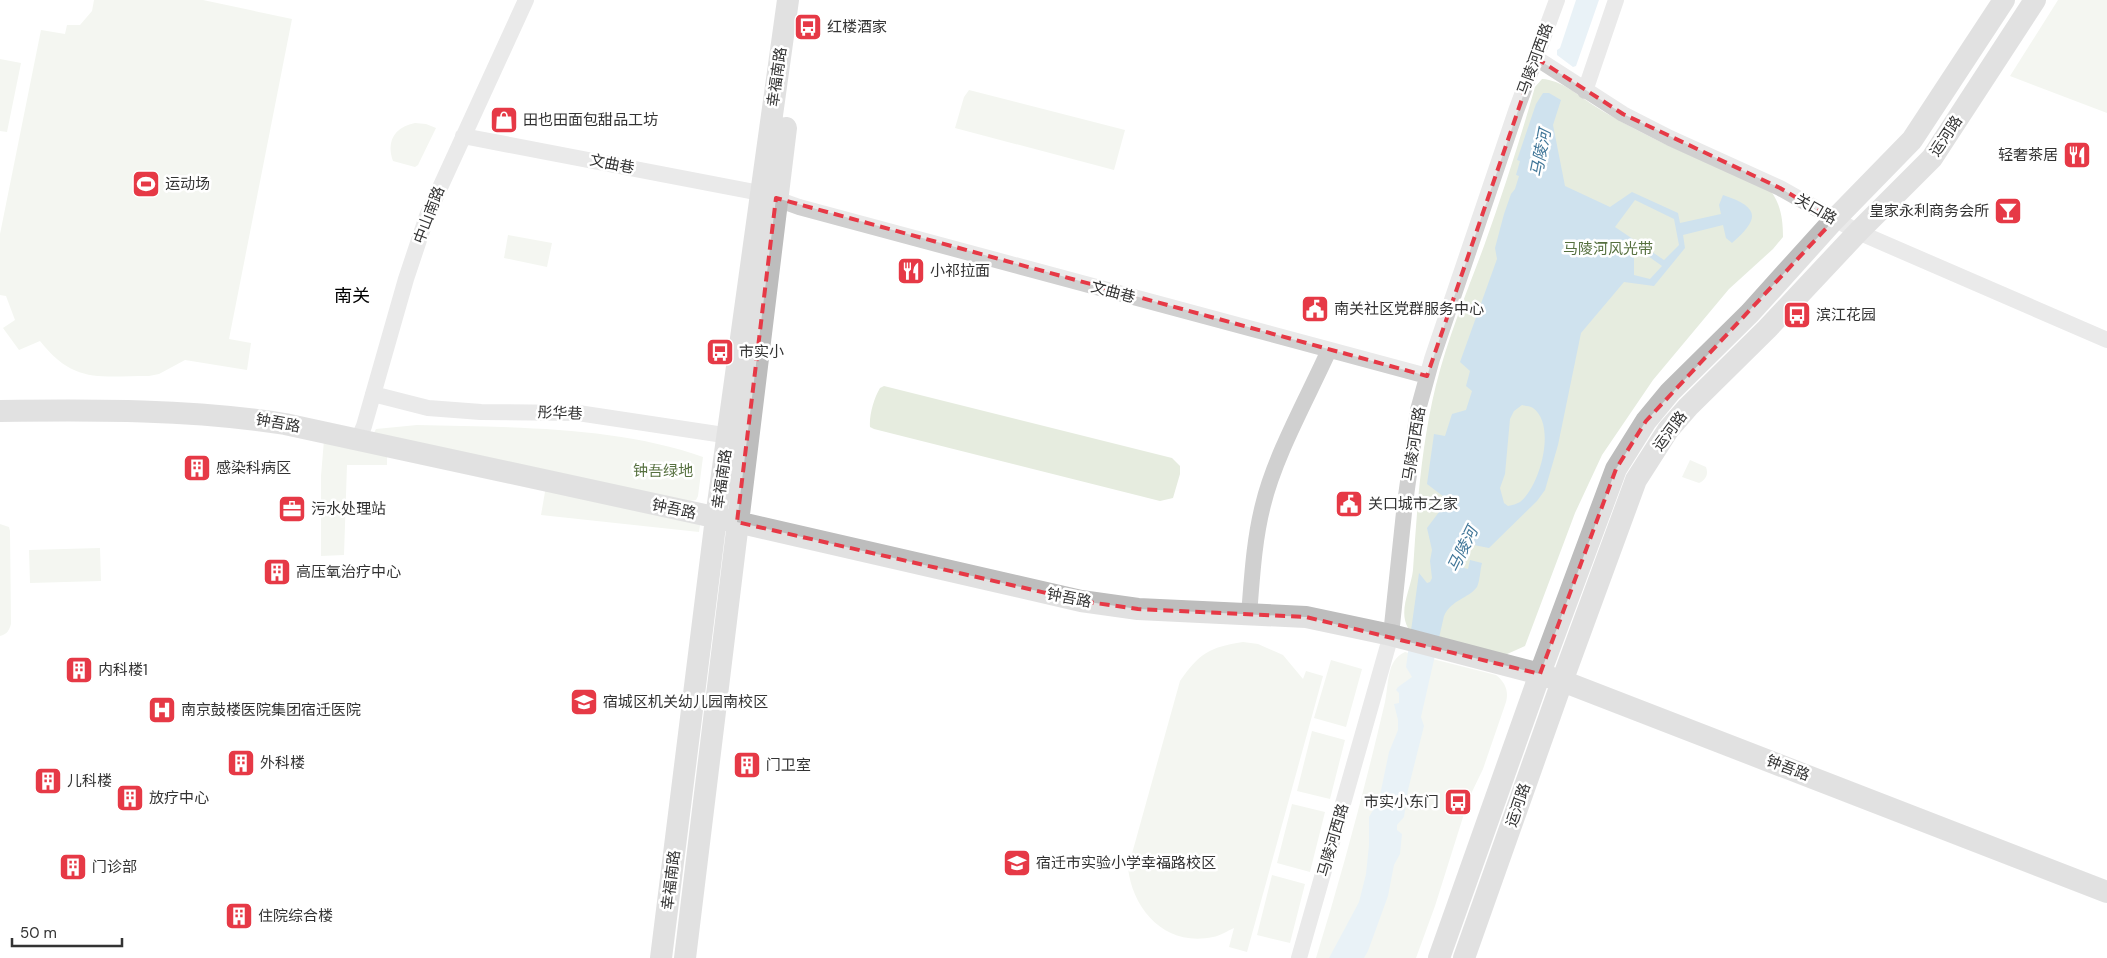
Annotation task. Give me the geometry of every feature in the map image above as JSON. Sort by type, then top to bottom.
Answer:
[{"type":"street","name":"中山南路","points":[[358,440],[406,279],[427,216],[526,0]]},
{"type":"street","name":"幸福南路","points":[[661,958],[726,520],[768,195],[788,0]]},
{"type":"street","name":"幸福南路","points":[[768,195],[804,0]]},
{"type":"street","name":"马陵河西路","points":[[1299,958],[1398,637],[1405,503],[1418,410],[1427,376],[1557,0]]},
{"type":"street","points":[[1585,91],[1616,0]]},
{"type":"street","name":"运河路","points":[[1439,958],[1540,674],[1616,469],[1646,421],[1670,392],[1750,313],[1834,220],[1912,140],[2004,0]]},
{"type":"street","name":"运河路","points":[[1464,958],[1562,680],[1636,480],[1668,430],[1688,407],[1767,329],[1858,232],[1932,158],[2035,0]]},
{"type":"street","name":"关口路","points":[[1536,58],[1585,91],[1645,126],[1780,188],[1858,232],[2107,340]]},
{"type":"street","name":"文曲巷","points":[[463,136],[768,195],[799,207],[1427,376]]},
{"type":"street","points":[[1249,615],[1256,541],[1263,505],[1277,464],[1329,350]]},
{"type":"street","name":"彤华巷","points":[[373,394],[411,405],[435,409],[482,412],[578,413],[737,437]]},
{"type":"street","name":"钟吾路","points":[[0,411],[108,410],[236,416],[285,424],[726,520],[1081,602],[1138,609],[1306,617],[1398,637],[1562,680],[2107,892]]},
{"type":"street","name":"幸福南路","points":[[685,958],[726,520]]},
{"type":"highlighted area","points":[[1536,58],[1623,114],[1780,188],[1834,220],[1646,421],[1616,469],[1540,674],[1306,617],[1138,609],[1081,601],[737,522],[776,198],[1427,376]]},
{"type":"green space","points":[[94,0],[203,0],[292,19],[229,339],[251,343],[247,370],[185,360],[159,374],[149,376],[116,377],[89,375],[64,365],[40,341],[19,350],[3,328],[15,320],[6,296],[0,295],[0,234],[41,30],[65,34],[67,25],[80,25],[92,11]]},
{"type":"green space","points":[[2058,0],[2107,0],[2107,113],[2010,76]]},
{"type":"green space","points":[[0,59],[21,63],[7,132],[0,131]]},
{"type":"green space","name":"马陵河风光带","points":[[1542,79],[1563,85],[1614,118],[1657,140],[1770,190],[1781,212],[1783,237],[1773,249],[1729,289],[1653,380],[1602,455],[1575,513],[1525,646],[1505,655],[1408,628],[1404,614],[1413,570],[1423,454],[1436,385],[1452,332],[1505,186],[1535,87]]},
{"type":"green space","points":[[969,90],[1125,130],[1114,170],[955,128],[964,97]]},
{"type":"green space","points":[[415,123],[426,124],[436,128],[418,165],[415,167],[393,161],[391,142],[402,128]]},
{"type":"green space","points":[[508,235],[552,243],[547,267],[504,258]]},
{"type":"green space","points":[[884,386],[1172,458],[1180,466],[1180,474],[1173,498],[1160,501],[874,429],[870,427],[871,412],[880,388]]},
{"type":"green space","name":"钟吾绿地","points":[[417,425],[562,430],[635,439],[670,447],[703,457],[698,496],[696,500],[689,501],[374,433],[376,429]]},
{"type":"green space","points":[[324,440],[387,454],[387,465],[347,465],[344,555],[321,556],[321,476]]},
{"type":"green space","points":[[1690,460],[1706,467],[1706,477],[1699,483],[1682,477]]},
{"type":"green space","points":[[546,486],[701,519],[699,532],[541,515]]},
{"type":"green space","points":[[0,524],[9,527],[10,531],[11,624],[7,632],[0,636]]},
{"type":"green space","points":[[100,548],[101,581],[30,583],[29,550]]},
{"type":"green space","points":[[1243,642],[1258,644],[1283,655],[1303,679],[1306,671],[1323,676],[1247,952],[1229,947],[1234,928],[1221,935],[1196,939],[1167,931],[1145,911],[1131,884],[1128,868],[1180,681],[1193,664],[1206,653],[1221,646]]},
{"type":"green space","points":[[1405,652],[1496,675],[1506,687],[1506,702],[1483,769],[1469,798],[1435,906],[1416,958],[1316,958],[1361,799],[1385,702],[1391,667],[1394,661]]},
{"type":"green space","points":[[1331,660],[1362,669],[1346,727],[1314,718]]},
{"type":"green space","points":[[1312,731],[1345,740],[1330,799],[1297,791]]},
{"type":"green space","points":[[1292,804],[1325,812],[1310,872],[1277,863]]},
{"type":"green space","points":[[1272,875],[1305,884],[1290,943],[1257,935]]},
{"type":"water","points":[[1576,0],[1599,0],[1576,66],[1573,67],[1557,55],[1557,50],[1560,48]]},
{"type":"water","name":"马陵河","points":[[1543,93],[1549,93],[1561,100],[1553,125],[1565,186],[1610,207],[1632,192],[1678,213],[1680,223],[1721,214],[1719,205],[1723,195],[1744,204],[1752,214],[1751,220],[1748,227],[1732,243],[1726,238],[1723,225],[1683,235],[1685,248],[1654,286],[1624,282],[1581,333],[1558,445],[1545,490],[1537,501],[1489,548],[1469,544],[1464,568],[1468,569],[1470,560],[1482,563],[1478,585],[1473,591],[1451,606],[1444,616],[1421,717],[1424,726],[1408,790],[1404,817],[1397,825],[1397,830],[1402,834],[1400,854],[1394,865],[1388,896],[1368,951],[1364,958],[1329,958],[1359,902],[1366,874],[1369,817],[1379,800],[1389,752],[1398,730],[1398,720],[1394,704],[1399,703],[1399,693],[1396,690],[1412,677],[1406,667],[1419,573],[1427,583],[1432,578],[1430,561],[1432,550],[1427,528],[1448,500],[1427,484],[1434,434],[1445,436],[1452,414],[1466,410],[1472,391],[1466,386],[1470,371],[1460,362],[1497,259],[1495,248],[1504,214],[1519,176],[1516,175],[1520,161],[1517,160],[1536,104]],"holes":[[[1635,200],[1674,219],[1679,245],[1664,260],[1615,227]],[[1634,246],[1662,266],[1650,279],[1634,275]],[[1522,405],[1533,408],[1540,416],[1544,428],[1545,441],[1543,456],[1534,483],[1520,502],[1508,506],[1504,503],[1500,488],[1505,474],[1510,419],[1514,411]]]},
{"type":"place","name":"红楼酒家","points":[[808,27]]},
{"type":"place","name":"田也田面包甜品工坊","points":[[504,120]]},
{"type":"place","name":"轻奢茶居","points":[[2077,155]]},
{"type":"place","name":"运动场","points":[[146,184]]},
{"type":"place","name":"皇家永利商务会所","points":[[2008,211]]},
{"type":"place","name":"小祁拉面","points":[[911,271]]},
{"type":"place","name":"南关社区党群服务中心","points":[[1315,309]]},
{"type":"place","name":"滨江花园","points":[[1797,315]]},
{"type":"place","name":"市实小","points":[[720,352]]},
{"type":"place","name":"感染科病区","points":[[197,468]]},
{"type":"place","name":"关口城市之家","points":[[1349,504]]},
{"type":"place","name":"污水处理站","points":[[292,509]]},
{"type":"place","name":"高压氧治疗中心","points":[[277,572]]},
{"type":"place","name":"内科楼1","points":[[79,670]]},
{"type":"place","name":"宿城区机关幼儿园南校区","points":[[584,702]]},
{"type":"place","name":"南京鼓楼医院集团宿迁医院","points":[[162,710]]},
{"type":"place","name":"外科楼","points":[[241,763]]},
{"type":"place","name":"门卫室","points":[[747,765]]},
{"type":"place","name":"儿科楼","points":[[48,781]]},
{"type":"place","name":"放疗中心","points":[[130,798]]},
{"type":"place","name":"市实小东门","points":[[1458,802]]},
{"type":"place","name":"宿迁市实验小学幸福路校区","points":[[1017,863]]},
{"type":"place","name":"门诊部","points":[[73,867]]},
{"type":"place","name":"住院综合楼","points":[[239,916]]},
{"type":"district","name":"南关","points":[[352,296]]}]
